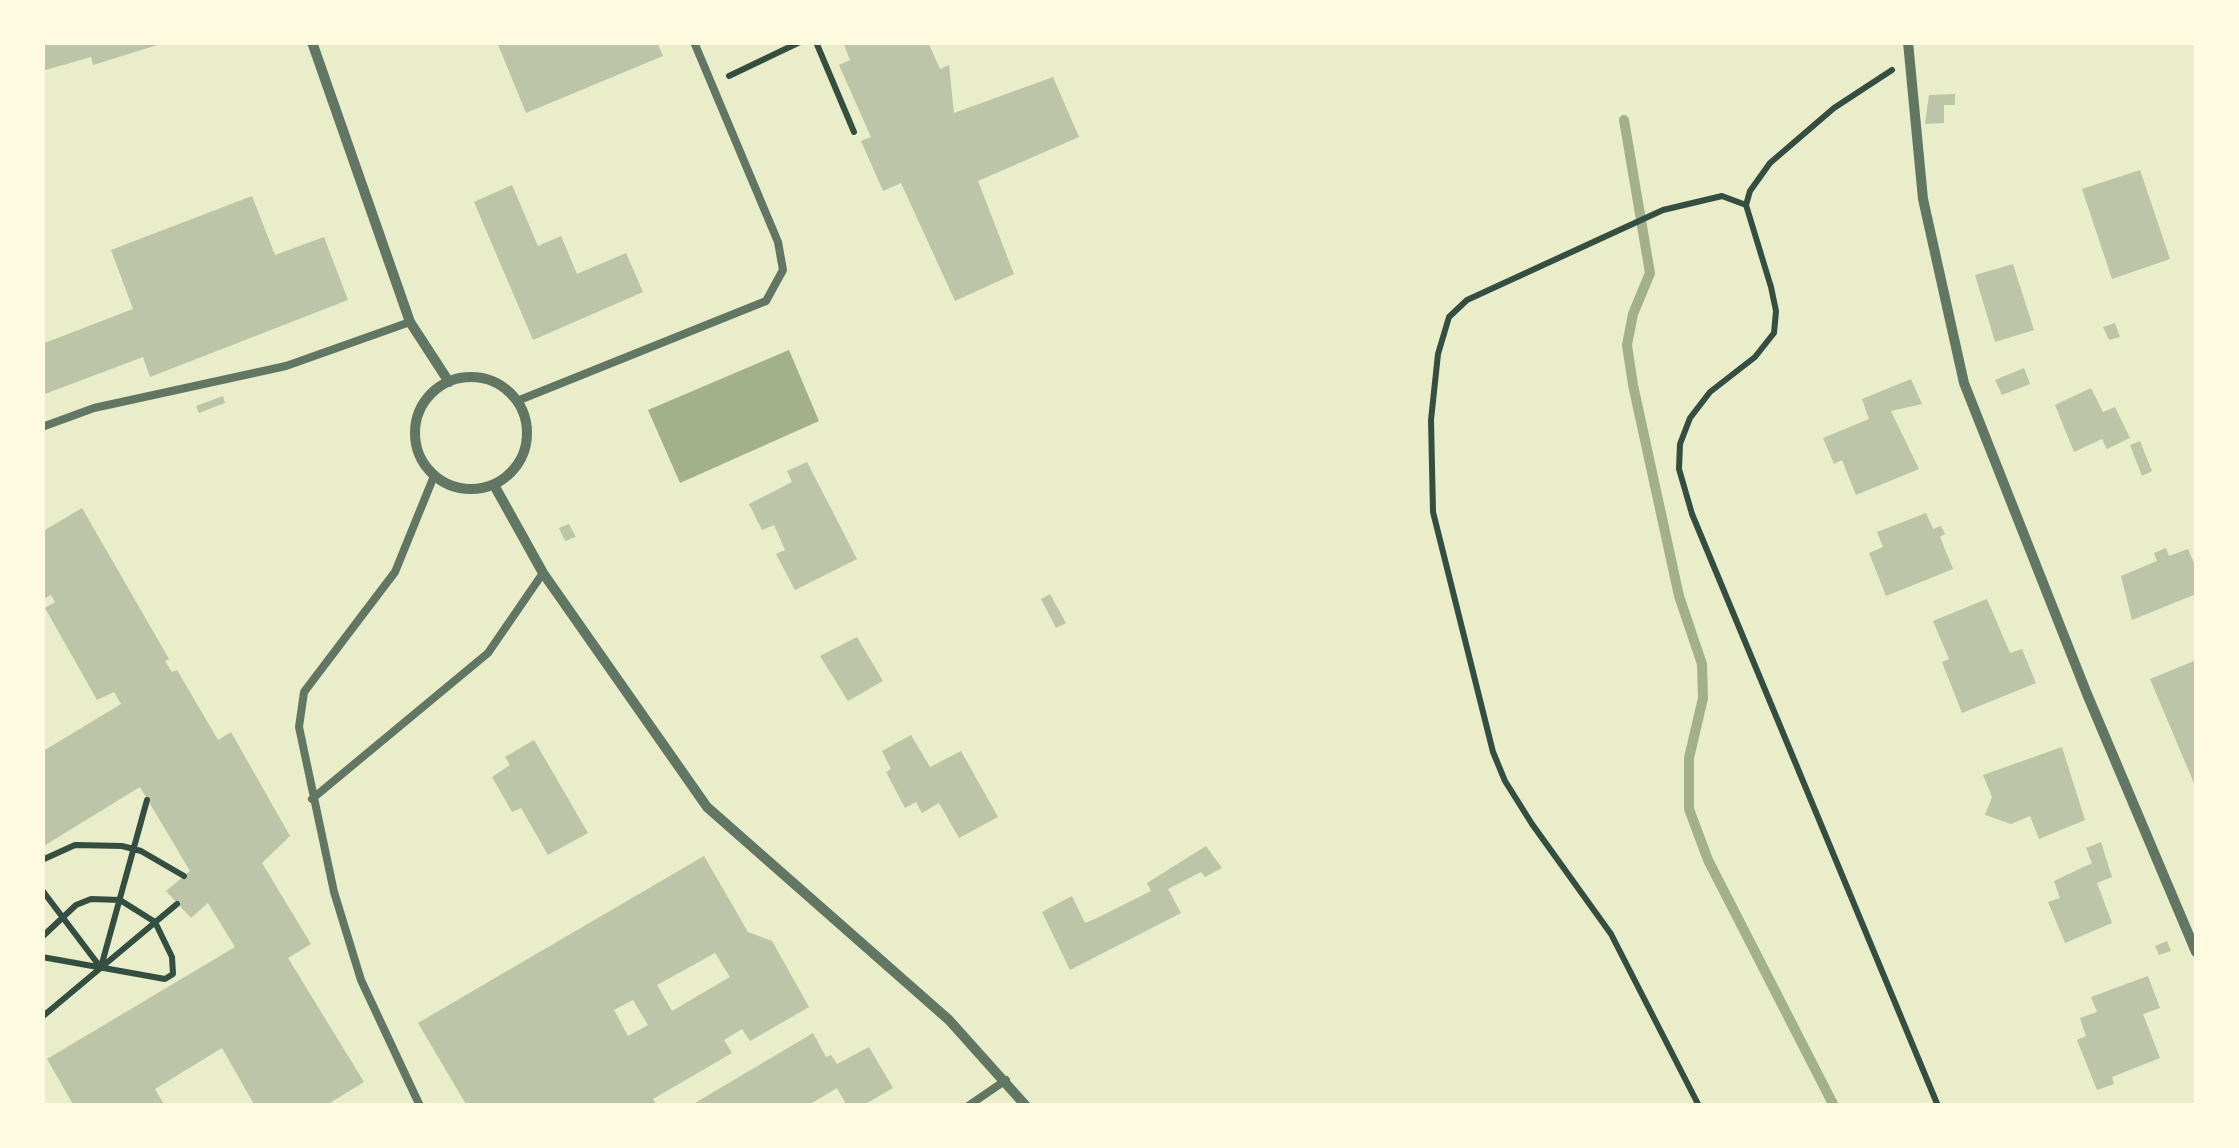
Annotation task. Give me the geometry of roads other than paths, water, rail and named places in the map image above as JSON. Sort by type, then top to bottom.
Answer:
[{"type":"street","points":[[312,42],[410,322],[449,382]]},
{"type":"street","points":[[1908,42],[1923,198],[1964,384],[2087,694],[2196,952]]},
{"type":"street","points":[[486,379],[516,401],[524,416],[525,448],[518,464],[494,485],[462,489],[434,476],[422,461],[415,425],[421,407],[449,382],[486,379]]},
{"type":"street","points":[[494,485],[543,573],[707,806],[949,1020],[1026,1106]]},
{"type":"lane","points":[[516,401],[766,301],[783,270],[778,242],[694,42]]},
{"type":"lane","points":[[42,427],[94,408],[286,366],[410,322]]},
{"type":"lane","points":[[420,1106],[361,980],[334,892],[299,728],[304,692],[396,572],[434,476]]},
{"type":"lane","points":[[312,799],[488,653],[543,573]]},
{"type":"lane","points":[[968,1106],[1006,1080]]},
{"type":"waterway","points":[[1624,120],[1650,273],[1633,314],[1627,345],[1679,596],[1702,664],[1703,698],[1689,758],[1689,809],[1708,860],[1834,1106]]}]
